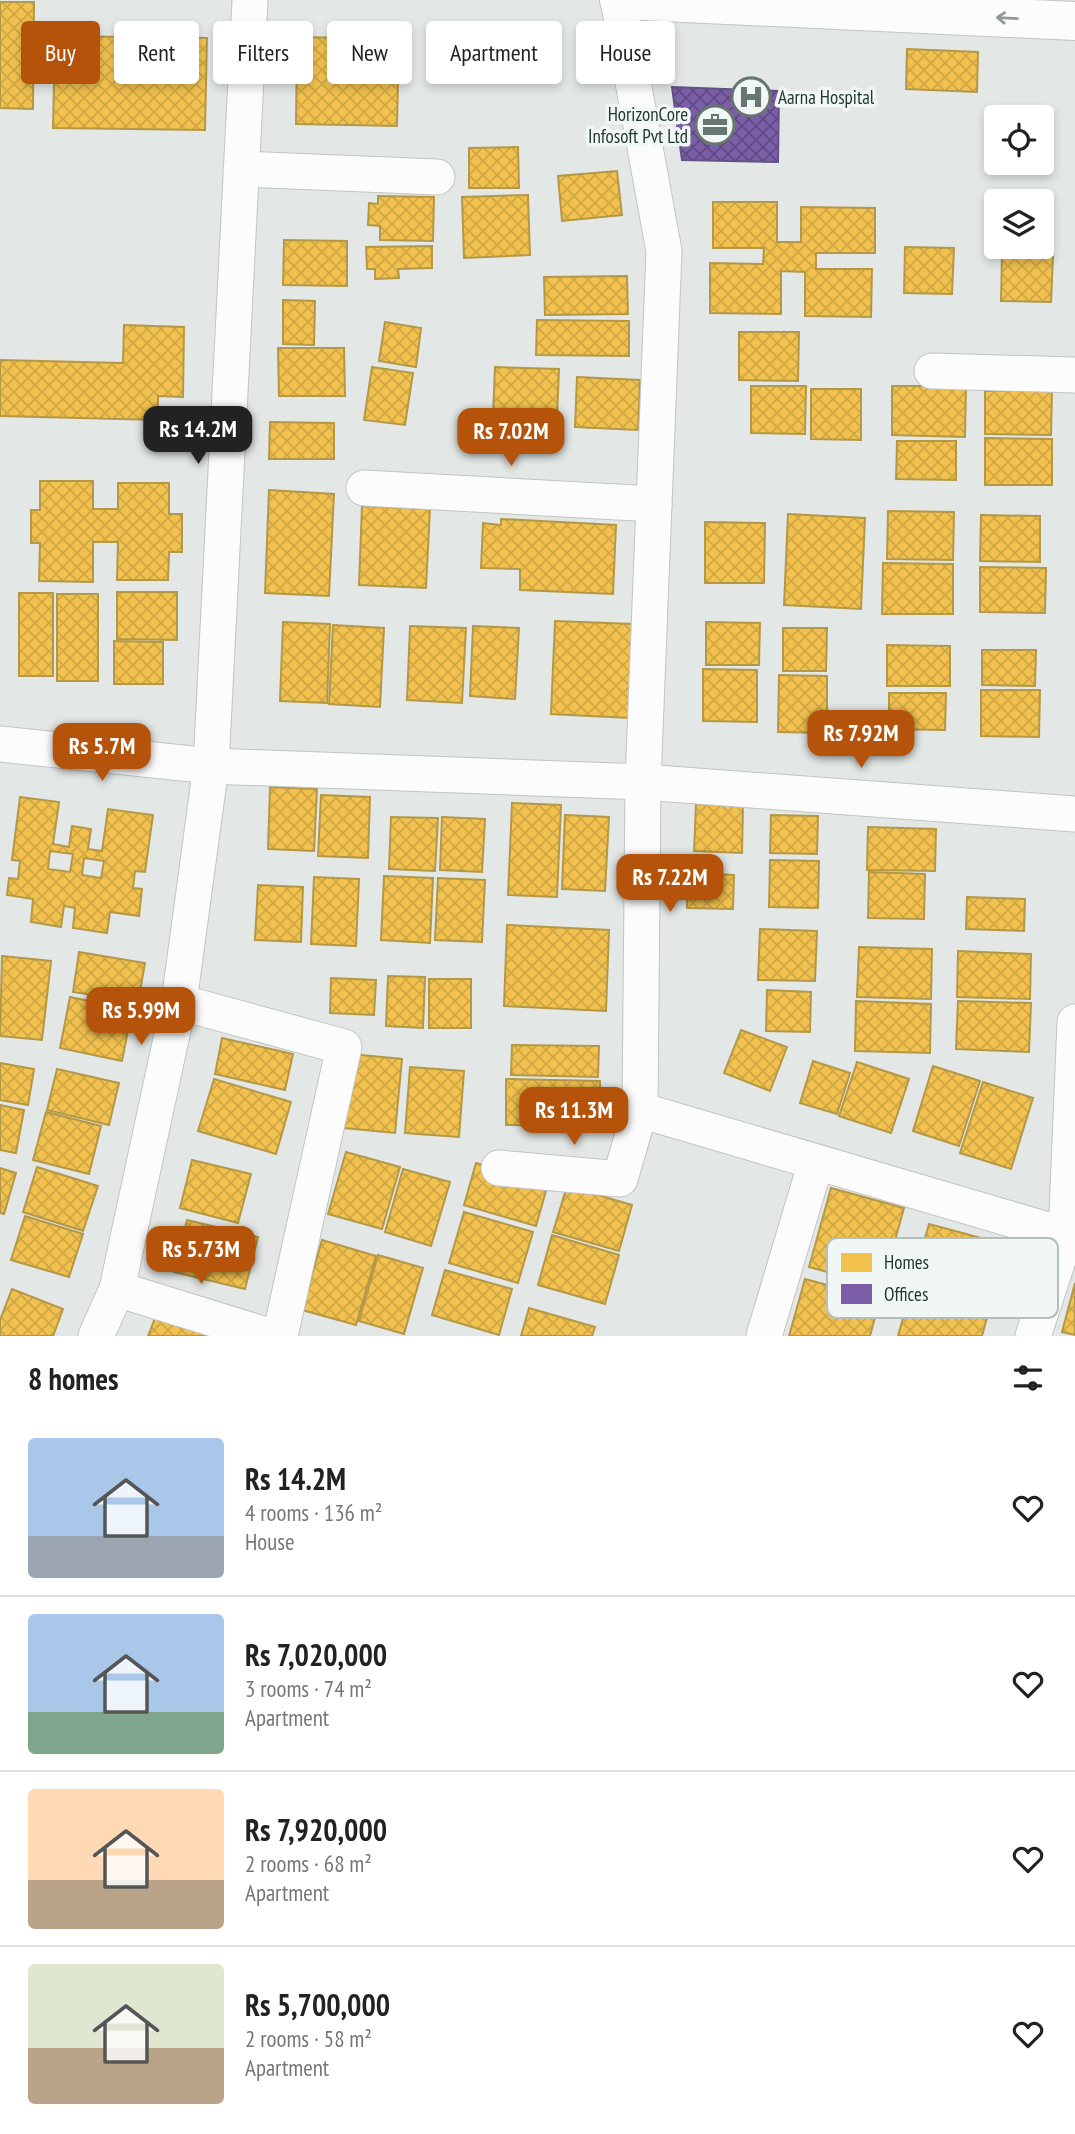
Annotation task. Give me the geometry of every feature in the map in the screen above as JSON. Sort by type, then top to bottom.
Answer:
[{"type":"main road","points":[[618,0],[1075,22]]},
{"type":"street","points":[[96,1336],[117,1289],[179,1002],[211,766],[250,0]]},
{"type":"street","points":[[499,1168],[620,1179],[640,1110],[643,782],[664,251],[618,0]]},
{"type":"street","points":[[241,169],[437,177]]},
{"type":"street","points":[[932,371],[1075,375]]},
{"type":"street","points":[[364,488],[654,504]]},
{"type":"street","points":[[0,744],[211,766],[643,782],[1075,814]]},
{"type":"street","points":[[179,1002],[344,1047],[280,1336]]},
{"type":"street","points":[[1058,1270],[1071,1237],[1075,1022]]},
{"type":"street","points":[[640,1110],[1071,1237]]},
{"type":"street","points":[[764,1336],[816,1162]]},
{"type":"street","points":[[117,1289],[269,1336]]},
{"type":"street","points":[[1032,1336],[1039,1318]]},
{"type":"building: Homes","points":[[0,2],[34,2],[34,21],[21,21],[21,84],[33,84],[33,109],[0,108]]},
{"type":"building: Homes","points":[[100,37],[114,37],[114,84],[199,84],[199,38],[207,38],[205,130],[53,128],[54,84],[100,84]]},
{"type":"building: Homes","points":[[313,37],[327,38],[327,84],[398,84],[397,126],[296,124],[296,84],[313,84]]},
{"type":"building: Homes","points":[[907,49],[978,52],[977,92],[906,89]]},
{"type":"building: Homes","points":[[518,147],[519,188],[469,188],[469,148]]},
{"type":"building: Homes","points":[[617,171],[622,215],[562,221],[558,176]]},
{"type":"building: Homes","points":[[528,195],[530,255],[464,258],[462,197]]},
{"type":"building: Homes","points":[[378,196],[434,197],[433,241],[380,240],[380,226],[368,225],[369,203],[378,204]]},
{"type":"building: Homes","points":[[713,202],[777,202],[777,242],[801,242],[801,207],[875,208],[875,253],[816,253],[816,269],[872,269],[871,317],[805,316],[805,272],[781,271],[781,314],[710,313],[710,263],[763,264],[764,248],[713,248]]},
{"type":"building: Homes","points":[[284,240],[347,241],[347,286],[283,285]]},
{"type":"building: Homes","points":[[432,246],[432,268],[398,269],[399,278],[375,279],[375,269],[367,269],[366,247]]},
{"type":"building: Homes","points":[[905,247],[954,248],[952,294],[904,293]]},
{"type":"building: Homes","points":[[1002,259],[1053,259],[1051,302],[1001,301]]},
{"type":"building: Homes","points":[[627,276],[628,314],[545,315],[544,277]]},
{"type":"building: Homes","points":[[283,300],[315,301],[314,345],[283,344]]},
{"type":"building: Homes","points":[[537,320],[629,321],[629,356],[536,355]]},
{"type":"building: Homes","points":[[385,322],[421,328],[416,367],[379,361]]},
{"type":"building: Homes","points":[[124,325],[184,327],[183,397],[158,396],[158,420],[0,416],[0,360],[123,363]]},
{"type":"building: Homes","points":[[739,332],[799,332],[798,381],[739,380]]},
{"type":"building: Homes","points":[[278,348],[344,348],[345,396],[279,396]]},
{"type":"building: Homes","points":[[372,367],[413,373],[405,425],[364,420]]},
{"type":"building: Homes","points":[[495,367],[559,369],[557,418],[493,416]]},
{"type":"building: Homes","points":[[577,377],[640,380],[638,430],[575,427]]},
{"type":"building: Homes","points":[[751,386],[806,386],[805,434],[751,433]]},
{"type":"building: Homes","points":[[892,386],[966,386],[965,437],[892,435]]},
{"type":"building: Homes","points":[[811,389],[861,389],[861,440],[811,439]]},
{"type":"building: Homes","points":[[985,391],[1052,391],[1051,435],[985,434]]},
{"type":"building: Homes","points":[[270,422],[334,423],[334,459],[269,459]]},
{"type":"building: Homes","points":[[985,438],[1052,439],[1052,485],[985,485]]},
{"type":"building: Homes","points":[[897,441],[956,441],[956,480],[896,479]]},
{"type":"building: Homes","points":[[40,481],[93,481],[93,509],[118,509],[118,483],[169,483],[169,514],[182,514],[182,552],[169,552],[168,580],[117,580],[118,542],[93,542],[93,582],[39,581],[40,543],[31,543],[31,510],[40,510]]},
{"type":"building: Homes","points":[[269,490],[334,494],[329,596],[265,593]]},
{"type":"building: Homes","points":[[362,506],[430,509],[426,588],[359,585]]},
{"type":"building: Homes","points":[[888,511],[954,512],[953,560],[887,559]]},
{"type":"building: Homes","points":[[788,514],[865,518],[861,609],[784,605]]},
{"type":"building: Homes","points":[[981,515],[1040,516],[1040,562],[980,561]]},
{"type":"building: Homes","points":[[501,519],[616,525],[613,594],[520,590],[520,569],[481,568],[483,523],[501,525]]},
{"type":"building: Homes","points":[[705,522],[765,523],[764,583],[705,583]]},
{"type":"building: Homes","points":[[883,563],[953,564],[953,614],[882,614]]},
{"type":"building: Homes","points":[[980,567],[1046,568],[1045,613],[980,612]]},
{"type":"building: Homes","points":[[117,592],[177,592],[177,640],[117,639]]},
{"type":"building: Homes","points":[[19,593],[53,593],[53,676],[19,676]]},
{"type":"building: Homes","points":[[57,594],[98,594],[98,681],[57,681]]},
{"type":"building: Homes","points":[[555,621],[633,624],[629,718],[551,714]]},
{"type":"building: Homes","points":[[283,622],[330,624],[327,703],[280,701]]},
{"type":"building: Homes","points":[[706,622],[760,623],[759,665],[706,665]]},
{"type":"building: Homes","points":[[333,625],[384,628],[380,707],[329,704]]},
{"type":"building: Homes","points":[[410,626],[466,628],[462,703],[407,700]]},
{"type":"building: Homes","points":[[473,626],[519,628],[515,699],[470,696]]},
{"type":"building: Homes","points":[[783,628],[827,628],[826,671],[783,671]]},
{"type":"building: Homes","points":[[114,641],[163,642],[163,684],[114,684]]},
{"type":"building: Homes","points":[[887,645],[950,646],[950,686],[887,686]]},
{"type":"building: Homes","points":[[982,650],[1036,650],[1035,686],[982,685]]},
{"type":"building: Homes","points":[[703,669],[757,670],[757,722],[703,721]]},
{"type":"building: Homes","points":[[779,675],[827,676],[827,733],[778,732]]},
{"type":"building: Homes","points":[[981,690],[1040,690],[1039,737],[981,736]]},
{"type":"building: Homes","points":[[889,693],[946,693],[945,730],[889,729]]},
{"type":"building: Homes","points":[[270,787],[317,789],[314,851],[268,849]]},
{"type":"building: Homes","points":[[321,795],[370,797],[368,858],[318,856]]},
{"type":"building: Homes","points":[[20,797],[59,802],[53,844],[69,847],[72,826],[91,829],[88,849],[102,851],[108,809],[153,815],[145,872],[135,871],[133,888],[142,889],[139,916],[110,912],[107,933],[73,928],[75,908],[64,906],[61,927],[31,922],[33,899],[7,895],[9,878],[18,879],[20,861],[12,860]],"holes":[[[50,851],[73,854],[70,872],[48,869]],[[84,858],[104,861],[101,878],[82,875]]]},
{"type":"building: Homes","points":[[512,803],[561,805],[557,897],[508,895]]},
{"type":"building: Homes","points":[[696,804],[743,805],[742,853],[694,851]]},
{"type":"building: Homes","points":[[565,815],[609,817],[605,891],[562,889]]},
{"type":"building: Homes","points":[[771,815],[818,816],[817,854],[770,853]]},
{"type":"building: Homes","points":[[391,817],[438,818],[435,871],[389,869]]},
{"type":"building: Homes","points":[[442,817],[485,819],[482,872],[440,870]]},
{"type":"building: Homes","points":[[868,827],[936,829],[935,871],[867,870]]},
{"type":"building: Homes","points":[[770,860],[819,861],[818,908],[769,907]]},
{"type":"building: Homes","points":[[869,872],[925,874],[924,919],[868,918]]},
{"type":"building: Homes","points":[[688,873],[734,875],[733,909],[687,908]]},
{"type":"building: Homes","points":[[384,876],[433,878],[430,943],[381,940]]},
{"type":"building: Homes","points":[[314,877],[359,879],[356,946],[311,944]]},
{"type":"building: Homes","points":[[438,878],[485,880],[482,942],[435,940]]},
{"type":"building: Homes","points":[[258,885],[303,887],[301,942],[255,940]]},
{"type":"building: Homes","points":[[967,897],[1025,899],[1024,931],[966,929]]},
{"type":"building: Homes","points":[[507,925],[609,930],[606,1011],[504,1006]]},
{"type":"building: Homes","points":[[760,929],[817,931],[815,981],[758,980]]},
{"type":"building: Homes","points":[[859,947],[932,949],[931,999],[857,997]]},
{"type":"building: Homes","points":[[958,951],[1031,954],[1030,999],[957,997]]},
{"type":"building: Homes","points":[[79,952],[145,963],[138,1002],[73,992]]},
{"type":"building: Homes","points":[[2,956],[51,961],[42,1040],[0,1036]]},
{"type":"building: Homes","points":[[388,976],[425,977],[423,1028],[386,1026]]},
{"type":"building: Homes","points":[[331,978],[376,980],[374,1015],[330,1013]]},
{"type":"building: Homes","points":[[429,979],[471,979],[471,1028],[429,1028]]},
{"type":"building: Homes","points":[[767,990],[811,992],[810,1032],[766,1031]]},
{"type":"building: Homes","points":[[70,997],[132,1010],[122,1061],[60,1048]]},
{"type":"building: Homes","points":[[856,1001],[931,1004],[930,1053],[855,1051]]},
{"type":"building: Homes","points":[[958,1001],[1031,1003],[1029,1052],[956,1049]]},
{"type":"building: Homes","points":[[741,1030],[787,1047],[770,1091],[724,1073]]},
{"type":"building: Homes","points":[[222,1038],[293,1054],[285,1090],[215,1074]]},
{"type":"building: Homes","points":[[512,1045],[599,1046],[598,1077],[511,1075]]},
{"type":"building: Homes","points":[[351,1054],[402,1059],[395,1133],[344,1128]]},
{"type":"building: Homes","points":[[813,1061],[850,1073],[837,1114],[800,1103]]},
{"type":"building: Homes","points":[[857,1062],[909,1079],[891,1133],[839,1116]]},
{"type":"building: Homes","points":[[0,1063],[34,1069],[28,1105],[0,1100]]},
{"type":"building: Homes","points":[[933,1066],[980,1081],[959,1146],[913,1131]]},
{"type":"building: Homes","points":[[410,1067],[464,1071],[459,1137],[405,1133]]},
{"type":"building: Homes","points":[[57,1069],[119,1083],[109,1125],[47,1110]]},
{"type":"building: Homes","points":[[214,1079],[291,1102],[276,1154],[198,1131]]},
{"type":"building: Homes","points":[[506,1079],[600,1081],[600,1127],[506,1125]]},
{"type":"building: Homes","points":[[983,1082],[1033,1098],[1011,1169],[960,1153]]},
{"type":"building: Homes","points":[[0,1105],[24,1110],[16,1153],[0,1150]]},
{"type":"building: Homes","points":[[46,1112],[101,1126],[89,1174],[33,1160]]},
{"type":"building: Homes","points":[[346,1152],[400,1167],[382,1229],[328,1214]]},
{"type":"building: Homes","points":[[192,1160],[251,1174],[238,1223],[180,1208]]},
{"type":"building: Homes","points":[[476,1163],[548,1184],[536,1226],[464,1205]]},
{"type":"building: Homes","points":[[37,1167],[98,1186],[83,1231],[23,1212]]},
{"type":"building: Homes","points":[[0,1168],[16,1173],[4,1214],[0,1213]]},
{"type":"building: Homes","points":[[403,1169],[450,1182],[431,1246],[385,1232]]},
{"type":"building: Homes","points":[[567,1186],[632,1205],[619,1251],[553,1232]]},
{"type":"building: Homes","points":[[831,1188],[904,1208],[896,1238],[827,1238],[827,1272],[809,1267]]},
{"type":"building: Homes","points":[[464,1212],[533,1232],[518,1283],[449,1263]]},
{"type":"building: Homes","points":[[25,1216],[83,1234],[69,1277],[11,1260]]},
{"type":"building: Homes","points":[[187,1220],[258,1237],[245,1289],[174,1272]]},
{"type":"building: Homes","points":[[929,1224],[981,1238],[925,1238]]},
{"type":"building: Homes","points":[[552,1235],[619,1255],[605,1304],[538,1285]]},
{"type":"building: Homes","points":[[322,1240],[376,1256],[356,1325],[302,1310]]},
{"type":"building: Homes","points":[[378,1255],[423,1268],[404,1334],[359,1321]]},
{"type":"building: Homes","points":[[445,1270],[512,1289],[499,1335],[432,1315]]},
{"type":"building: Homes","points":[[805,1279],[827,1285],[827,1318],[875,1318],[870,1336],[789,1336]]},
{"type":"building: Homes","points":[[1075,1283],[1075,1335],[1062,1332]]},
{"type":"building: Homes","points":[[12,1289],[63,1309],[53,1336],[0,1336],[0,1320]]},
{"type":"building: Homes","points":[[529,1308],[595,1327],[592,1336],[521,1336]]},
{"type":"building: Homes","points":[[157,1313],[211,1336],[148,1336]]},
{"type":"building: Homes","points":[[903,1318],[987,1318],[982,1336],[898,1336]]},
{"type":"building: Offices","points":[[672,87],[779,91],[778,162],[682,160]]},
{"type":"place","name":"Aarna Hospital","points":[[751,97]]},
{"type":"place","name":"HorizonCore Infosoft Pvt Ltd","points":[[715,125]]}]
